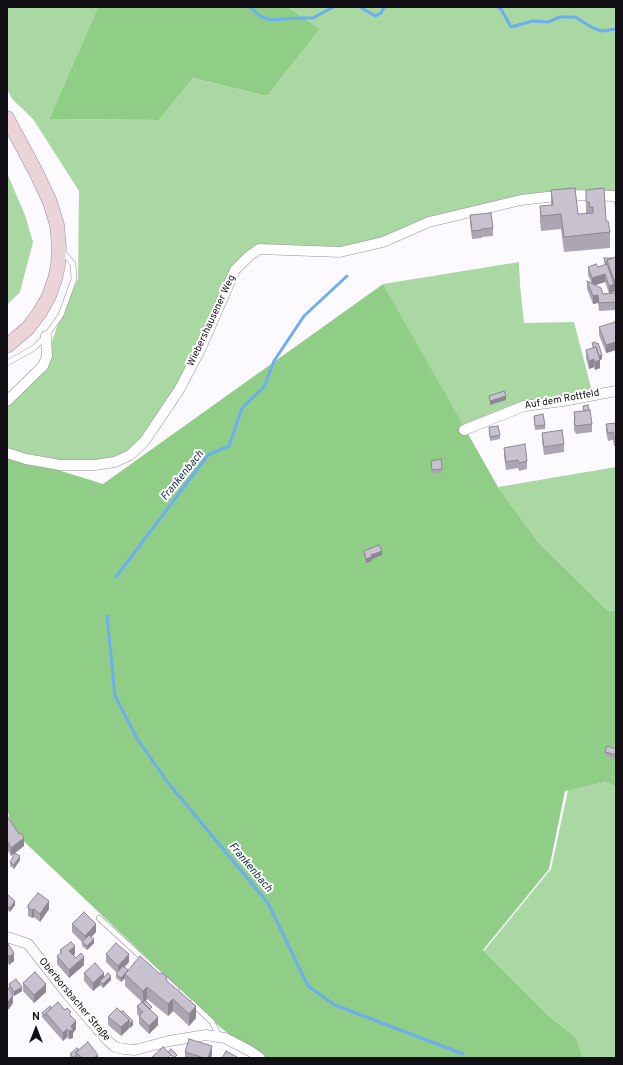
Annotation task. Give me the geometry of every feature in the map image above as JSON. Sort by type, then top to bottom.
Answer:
[{"type":"main road","points":[[7,118],[50,202],[57,225],[59,247],[58,264],[49,296],[40,312],[28,328],[7,346]]},
{"type":"street","name":"Wiebershausener Weg","points":[[7,453],[26,459],[60,464],[95,465],[115,462],[130,455],[144,442],[179,390],[200,350],[235,270],[249,256],[260,249],[340,252],[383,242],[429,222],[521,200],[564,195],[616,196]]},
{"type":"street","points":[[7,401],[43,366],[47,356],[46,336]]},
{"type":"street","name":"Auf dem Rottfeld","points":[[464,430],[524,406],[616,392]]},
{"type":"street","name":"Oberborsbacher Straße","points":[[7,937],[28,944],[68,995],[108,1041],[116,1046],[124,1049],[135,1050],[169,1041],[206,1035],[219,1036],[250,1050],[260,1058]]},
{"type":"lane","points":[[7,363],[34,348],[46,336],[61,315],[74,279],[73,264],[59,247]]},
{"type":"lane","points":[[99,918],[183,996]]},
{"type":"lane","points":[[189,1001],[212,1022],[219,1036]]},
{"type":"green space","points":[[7,7],[98,7],[49,119],[159,120],[193,78],[267,96],[320,29],[288,7],[616,7],[616,193],[482,208],[340,251],[288,245],[247,255],[200,350],[130,455],[95,465],[7,453],[7,401],[47,356],[61,315],[78,279],[79,191],[33,119],[12,99],[7,89]]},
{"type":"green space","points":[[98,7],[288,7],[320,29],[267,96],[193,78],[159,120],[49,119]]},
{"type":"green space","points":[[7,173],[25,215],[33,242],[20,292],[7,305]]},
{"type":"green space","points":[[519,262],[524,323],[574,322],[593,395],[524,406],[464,430],[383,284]]},
{"type":"green space","points":[[383,284],[498,487],[539,543],[608,611],[616,610],[616,787],[606,782],[565,791],[549,869],[483,950],[549,1016],[576,1038],[583,1058],[265,1058],[249,1049],[221,1028],[14,832],[7,809],[7,454],[103,484]]},
{"type":"green space","points":[[616,467],[616,610],[608,611],[539,543],[498,487]]},
{"type":"green space","points":[[606,782],[616,787],[616,1058],[583,1058],[576,1038],[549,1016],[484,951],[551,869],[568,790]]},
{"type":"building","points":[[575,188],[578,214],[593,213],[593,207],[590,207],[589,202],[586,202],[586,190],[604,188],[606,221],[608,221],[610,232],[564,237],[561,214],[541,216],[540,206],[553,205],[551,190]]},
{"type":"building","points":[[491,213],[493,228],[472,231],[470,215]]},
{"type":"building","points":[[616,257],[616,279],[614,280],[607,260]]},
{"type":"building","points":[[604,258],[612,258],[607,260],[606,264]]},
{"type":"building","points":[[596,264],[598,267],[607,264],[614,284],[609,286],[605,274],[592,278],[588,267]]},
{"type":"building","points":[[587,281],[601,288],[603,294],[615,293],[616,302],[599,303],[598,295],[593,296]]},
{"type":"building","points":[[615,322],[616,342],[606,345],[599,327]]},
{"type":"building","points":[[595,342],[596,344],[598,343],[602,355],[599,356],[596,347],[594,348],[592,343]]},
{"type":"building","points":[[596,347],[600,360],[595,362],[594,359],[589,361],[586,350]]},
{"type":"building","points":[[504,391],[506,396],[490,401],[489,396]]},
{"type":"building","points":[[588,405],[589,410],[584,411],[583,406]]},
{"type":"building","points":[[590,410],[592,424],[576,426],[574,422],[574,412]]},
{"type":"building","points":[[543,414],[545,425],[535,426],[534,416]]},
{"type":"building","points":[[616,423],[616,438],[614,438],[613,432],[608,433],[606,424]]},
{"type":"building","points":[[498,426],[500,435],[490,437],[489,427]]},
{"type":"building","points":[[562,430],[564,444],[544,447],[542,433]]},
{"type":"building","points":[[525,444],[527,461],[519,463],[518,460],[506,462],[504,448]]},
{"type":"building","points":[[441,459],[442,469],[432,470],[431,461]]},
{"type":"building","points":[[379,545],[382,551],[371,555],[372,557],[366,559],[364,551]]},
{"type":"building","points":[[607,746],[616,749],[616,755],[605,752]]},
{"type":"building","points":[[8,817],[19,834],[21,833],[24,838],[11,848],[7,841]]},
{"type":"building","points":[[15,853],[20,856],[14,865],[10,862]]},
{"type":"building","points":[[38,893],[49,901],[40,914],[34,909],[32,910],[28,908],[28,905]]},
{"type":"building","points":[[7,894],[15,901],[10,908],[7,906]]},
{"type":"building","points":[[84,912],[96,924],[85,936],[72,924]]},
{"type":"building","points":[[89,935],[94,939],[87,946],[82,942]]},
{"type":"building","points":[[7,942],[14,953],[9,957],[7,953]]},
{"type":"building","points":[[71,942],[75,946],[69,951],[76,958],[81,953],[84,957],[69,970],[57,956],[62,952],[60,950]]},
{"type":"building","points":[[116,943],[129,954],[118,966],[106,954]]},
{"type":"building","points":[[140,956],[160,974],[162,973],[167,977],[167,981],[196,1006],[189,1014],[173,999],[168,1004],[147,987],[143,991],[125,974]]},
{"type":"building","points":[[95,963],[104,973],[93,983],[84,973]]},
{"type":"building","points":[[123,966],[128,970],[121,978],[116,974]]},
{"type":"building","points":[[35,972],[46,984],[34,995],[23,983]]},
{"type":"building","points":[[108,973],[111,976],[103,984],[100,981]]},
{"type":"building","points":[[16,979],[22,987],[14,992],[9,984]]},
{"type":"building","points":[[7,986],[13,995],[7,1002]]},
{"type":"building","points":[[146,1001],[152,1007],[150,1009],[144,1004]]},
{"type":"building","points":[[58,1002],[65,1010],[67,1008],[71,1012],[69,1014],[76,1021],[71,1026],[73,1030],[69,1031],[67,1029],[63,1033],[46,1013]]},
{"type":"building","points":[[142,1002],[158,1017],[149,1026],[139,1016],[143,1012],[137,1006]]},
{"type":"building","points":[[50,1006],[51,1008],[46,1013],[46,1016],[42,1013]]},
{"type":"building","points":[[117,1008],[129,1020],[121,1027],[108,1017]]},
{"type":"building","points":[[123,1011],[133,1021],[130,1024],[129,1020],[121,1012]]},
{"type":"building","points":[[189,1039],[212,1046],[208,1058],[201,1058],[185,1052]]},
{"type":"building","points":[[88,1042],[98,1055],[94,1058],[82,1058],[76,1052]]},
{"type":"building","points":[[163,1047],[171,1055],[167,1058],[151,1058]]},
{"type":"building","points":[[77,1048],[79,1050],[76,1052],[76,1056],[74,1058],[70,1054]]},
{"type":"building","points":[[171,1049],[177,1055],[174,1058],[168,1052]]},
{"type":"building","points":[[226,1051],[237,1057],[222,1058]]},
{"type":"waterway","points":[[250,7],[260,16],[270,20],[313,18],[333,7]]},
{"type":"waterway","points":[[360,7],[375,16],[381,13],[384,7]]},
{"type":"waterway","points":[[498,7],[501,9],[511,27],[533,21],[548,22],[560,17],[575,17],[593,28],[602,31],[616,29]]},
{"type":"waterway","name":"Frankenbach","points":[[116,577],[208,455],[229,446],[242,408],[264,387],[274,361],[304,316],[347,276]]},
{"type":"waterway","name":"Frankenbach","points":[[107,616],[115,696],[138,740],[169,784],[268,903],[308,986],[335,1005],[463,1054]]}]
